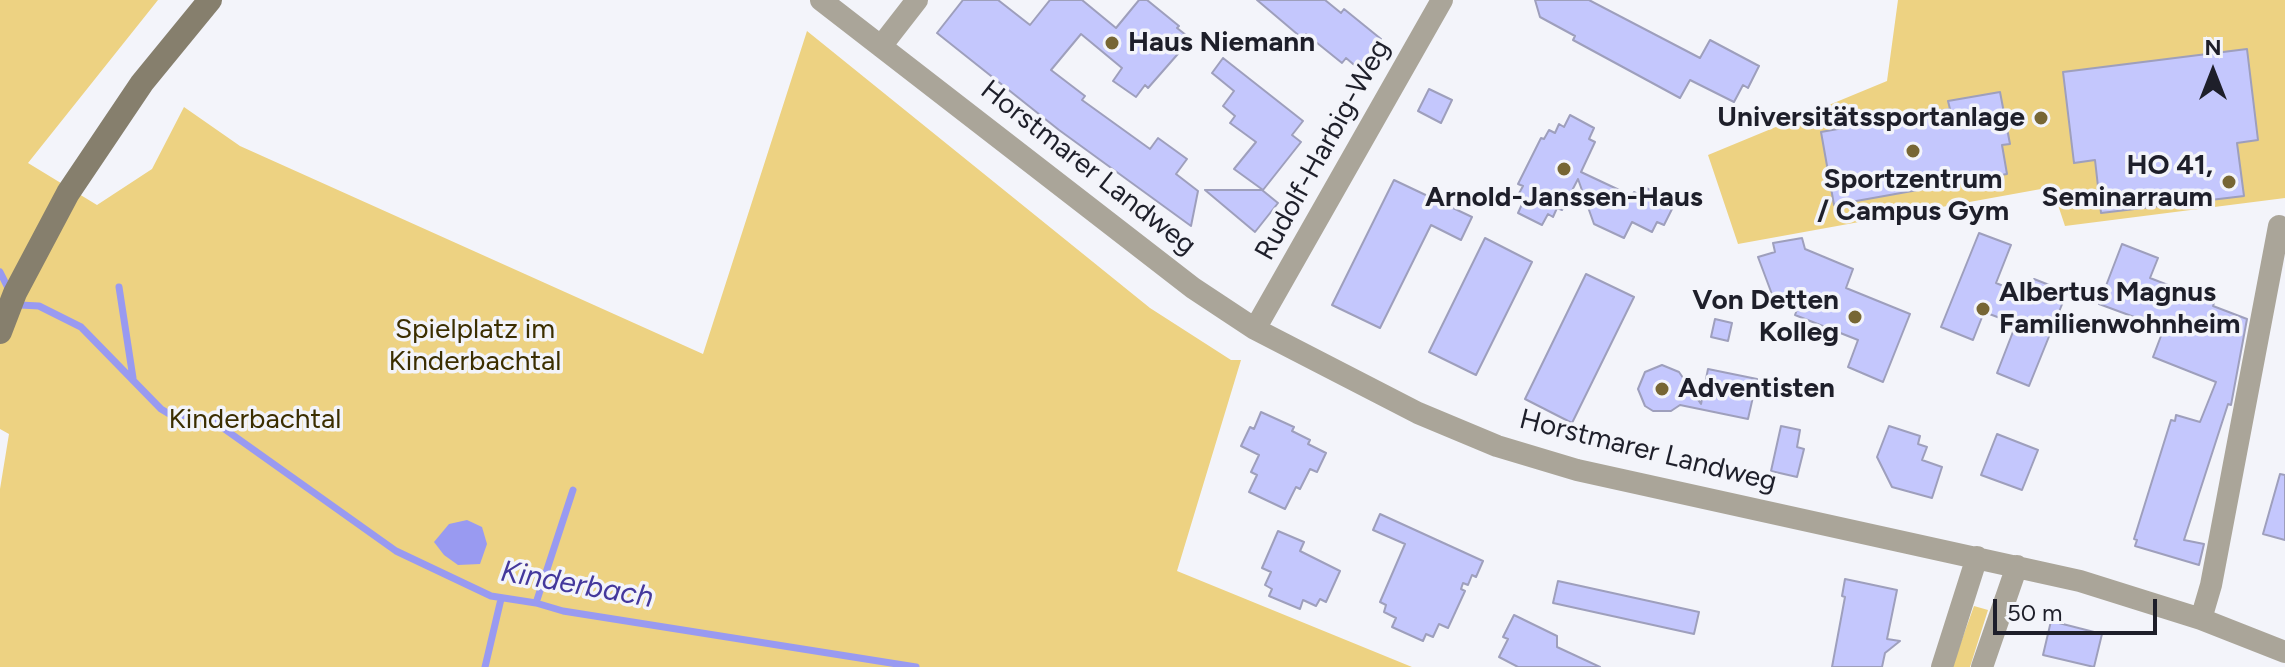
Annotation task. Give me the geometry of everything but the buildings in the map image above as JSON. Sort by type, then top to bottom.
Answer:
[{"type":"main road","points":[[0,332],[46,230],[76,179],[142,83],[210,0]]},
{"type":"street","name":"Horstmarer Landweg","points":[[821,0],[1193,288],[1255,329],[1418,413],[1497,446],[1577,470],[2080,581],[2201,619],[2285,652]]},
{"type":"street","points":[[882,45],[917,0]]},
{"type":"street","name":"Rudolf-Harbig-Weg","points":[[1255,329],[1442,0]]},
{"type":"street","points":[[2201,619],[2211,585],[2279,226]]},
{"type":"street","points":[[1942,667],[1977,557]]},
{"type":"street","points":[[1982,667],[2017,566]]},
{"type":"green space","name":"Kinderbachtal","points":[[0,0],[158,0],[28,163],[97,205],[152,169],[184,107],[240,146],[703,354],[807,31],[1150,308],[1231,360],[1241,360],[1177,571],[1412,667],[0,667],[0,489],[9,434],[0,429]]},
{"type":"green space","name":"Universitätssportanlage","points":[[1898,0],[2285,0],[2285,198],[2065,226],[2052,187],[1738,244],[1708,155],[1887,81]]},
{"type":"green space","points":[[1974,606],[1988,610],[1970,667],[1952,667]]},
{"type":"water","points":[[467,520],[482,527],[487,544],[480,564],[458,565],[444,555],[434,542],[449,524]]},
{"type":"waterway","name":"Kinderbach","points":[[0,272],[8,288]]},
{"type":"waterway","points":[[119,287],[133,378]]},
{"type":"waterway","name":"Kinderbach","points":[[15,302],[39,306],[81,327],[161,409],[171,415],[193,416],[216,423],[396,551],[491,596],[563,611],[916,667]]},
{"type":"waterway","points":[[536,603],[573,490]]},
{"type":"waterway","points":[[485,667],[501,599]]},
{"type":"place","name":"Haus Niemann","points":[[1112,43]]},
{"type":"place","name":"Universitätssportanlage","points":[[2041,118]]},
{"type":"place","name":"Sportzentrum / Campus Gym","points":[[1913,151]]},
{"type":"place","name":"Arnold-Janssen-Haus","points":[[1564,169]]},
{"type":"place","name":"HO 41, Seminarraum","points":[[2229,182]]},
{"type":"place","name":"Albertus Magnus Familienwohnheim","points":[[1983,309]]},
{"type":"place","name":"Von Detten Kolleg","points":[[1855,317]]},
{"type":"place","name":"Adventisten","points":[[1662,389]]},
{"type":"park label","name":"Spielplatz im Kinderbachtal","points":[[475,346]]}]
